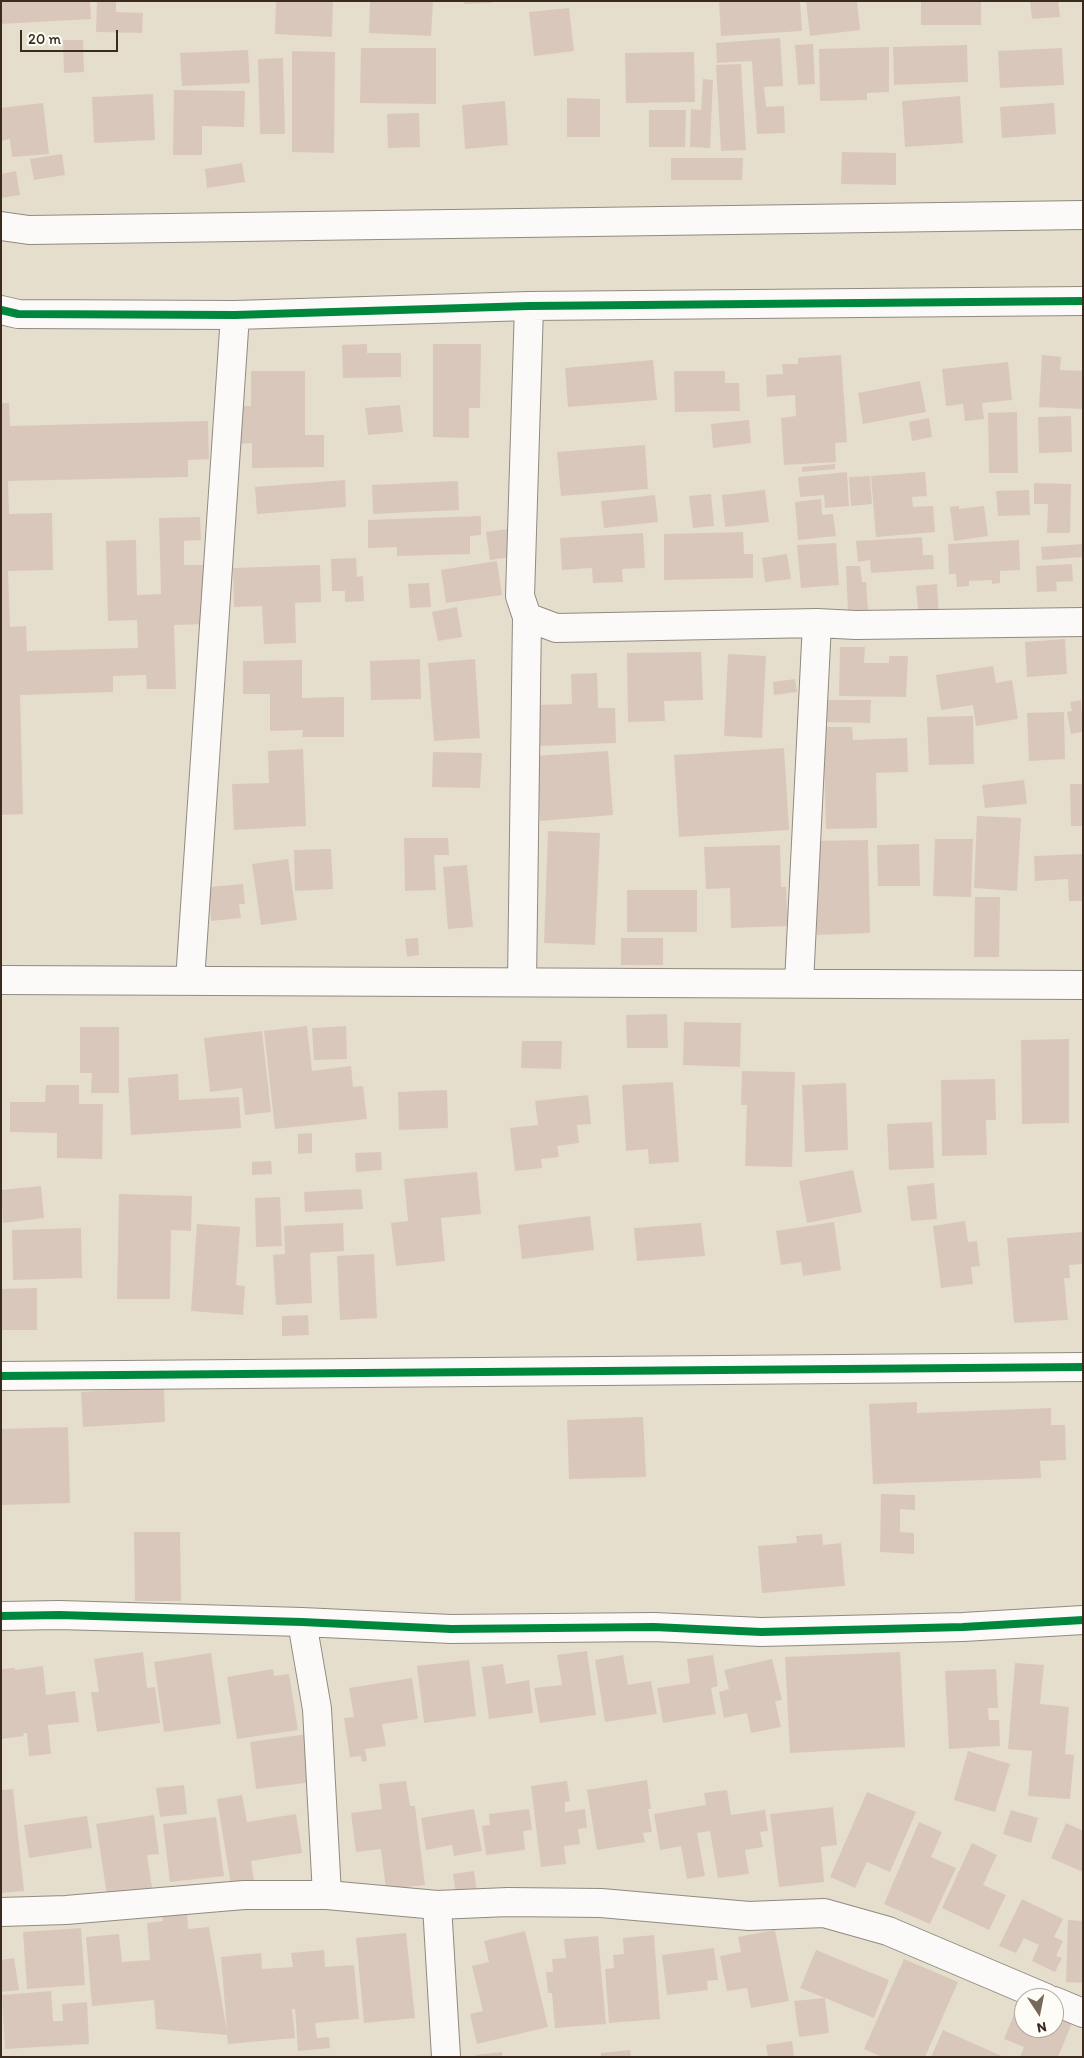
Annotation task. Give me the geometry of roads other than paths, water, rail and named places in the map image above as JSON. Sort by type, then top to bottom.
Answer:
[{"type":"street","points":[[1,226],[29,230],[1083,215]]},
{"type":"street","points":[[1,310],[18,314],[235,315],[529,306],[1083,301]]},
{"type":"street","points":[[522,982],[527,617],[520,596],[529,306]]},
{"type":"street","points":[[190,980],[235,315]]},
{"type":"street","points":[[527,617],[556,628],[816,623],[856,625],[1083,622]]},
{"type":"street","points":[[799,983],[816,623]]},
{"type":"street","points":[[1,980],[1083,985]]},
{"type":"street","points":[[1,1376],[1083,1367]]},
{"type":"street","points":[[1,1616],[59,1615],[302,1622],[451,1629],[654,1627],[761,1632],[964,1627],[1083,1620]]},
{"type":"street","points":[[302,1622],[317,1709],[327,1895]]},
{"type":"street","points":[[1,1912],[66,1910],[244,1895],[327,1895],[437,1905],[508,1902],[601,1903],[749,1916],[824,1914],[888,1932],[1022,1988]]},
{"type":"street","points":[[437,1905],[446,2057]]},
{"type":"street","points":[[1064,2005],[1083,2014]]}]
